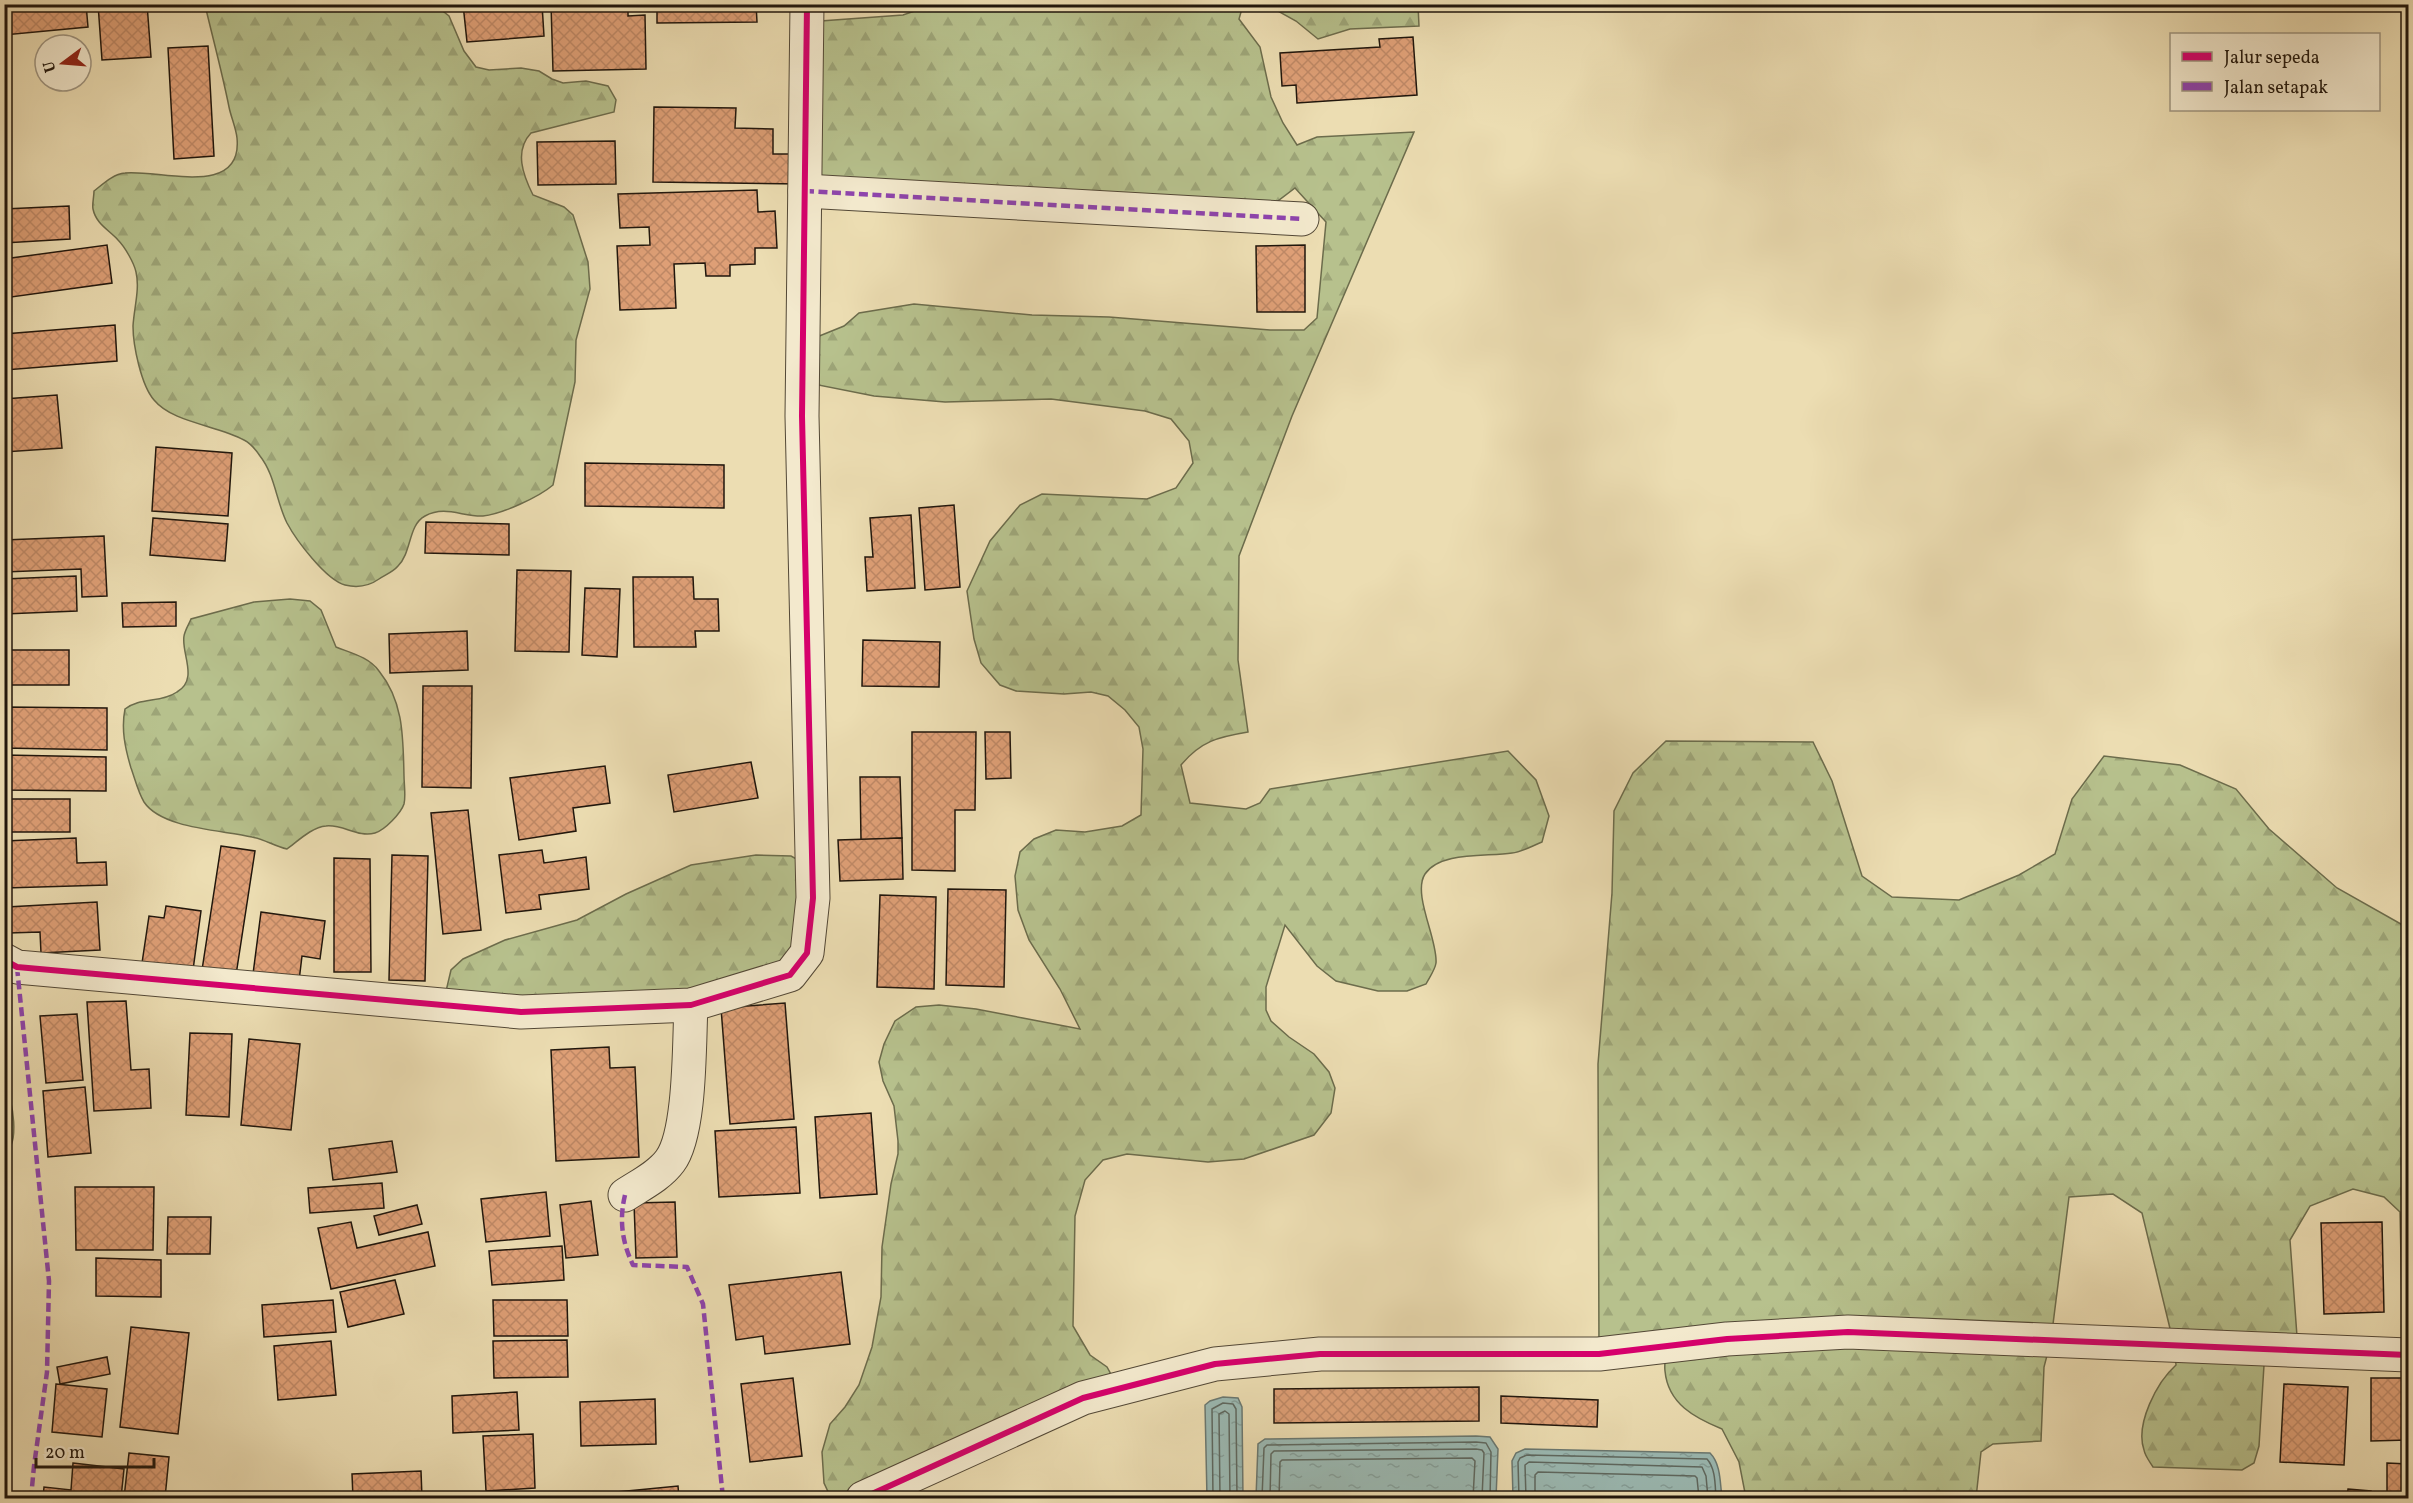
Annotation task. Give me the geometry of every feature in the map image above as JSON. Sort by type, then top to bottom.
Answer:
[{"type":"street","points":[[4,960],[17,967],[521,1012],[691,1005],[790,975],[807,953],[813,898],[802,416],[807,4]]},
{"type":"street","points":[[805,191],[1302,219]]},
{"type":"street","points":[[625,1195],[650,1179],[669,1162],[680,1141],[684,1116],[691,1005]]},
{"type":"street","points":[[863,1498],[1083,1398],[1215,1364],[1320,1354],[1599,1354],[1727,1339],[1848,1332],[2409,1355]]},
{"type":"green space","points":[[935,4],[1243,5],[1239,19],[1260,47],[1271,97],[1283,123],[1297,145],[1317,137],[1414,132],[1292,416],[1239,556],[1238,660],[1248,732],[1211,741],[1196,750],[1181,765],[1190,803],[1246,809],[1260,803],[1270,789],[1508,751],[1536,780],[1549,816],[1542,842],[1516,852],[1453,858],[1432,867],[1425,874],[1422,883],[1423,905],[1436,953],[1436,963],[1426,984],[1407,991],[1378,991],[1336,981],[1317,966],[1285,925],[1266,987],[1266,1010],[1271,1021],[1314,1054],[1329,1072],[1335,1088],[1331,1113],[1314,1135],[1244,1159],[1208,1162],[1127,1154],[1103,1160],[1085,1180],[1075,1216],[1073,1326],[1090,1355],[1107,1367],[1119,1389],[863,1498],[831,1498],[824,1483],[822,1452],[830,1424],[845,1407],[859,1385],[872,1347],[881,1297],[882,1247],[891,1184],[898,1154],[894,1106],[883,1081],[879,1062],[884,1044],[895,1021],[916,1007],[939,1005],[976,1009],[1080,1029],[1060,989],[1029,940],[1018,910],[1015,876],[1020,852],[1034,839],[1056,830],[1085,832],[1122,826],[1141,815],[1143,749],[1139,727],[1125,710],[1108,696],[1091,692],[1064,694],[1016,691],[1000,685],[981,663],[974,639],[967,591],[990,541],[1020,505],[1042,494],[1147,499],[1176,488],[1193,463],[1189,441],[1171,419],[1145,411],[1051,399],[945,402],[874,396],[803,382],[802,343],[844,326],[859,313],[914,304],[1032,315],[1109,317],[1270,330],[1304,330],[1317,318],[1326,222],[1295,188],[1270,207],[805,191],[807,22],[903,15]]},
{"type":"green space","points":[[205,5],[435,5],[449,16],[464,51],[476,67],[489,70],[521,68],[539,71],[563,83],[586,81],[608,86],[616,100],[614,112],[531,133],[523,147],[523,171],[533,195],[564,207],[573,215],[588,262],[590,289],[576,340],[575,382],[553,485],[539,495],[491,515],[476,516],[440,512],[425,516],[416,526],[406,554],[398,566],[367,585],[349,586],[337,582],[312,558],[287,523],[269,471],[251,445],[233,435],[172,414],[154,400],[145,385],[134,343],[133,326],[137,285],[135,268],[123,247],[100,223],[93,209],[94,191],[116,175],[140,173],[196,177],[213,175],[227,169],[235,157],[237,138]]},
{"type":"green space","points":[[1267,5],[1418,5],[1419,26],[1350,29],[1318,39],[1296,21]]},
{"type":"green space","points":[[290,599],[310,601],[321,610],[336,647],[370,662],[387,683],[398,708],[402,734],[405,797],[400,812],[388,825],[375,833],[363,834],[326,826],[305,835],[287,849],[256,838],[194,827],[164,818],[144,802],[137,785],[125,746],[125,709],[137,703],[164,698],[183,687],[188,673],[184,636],[191,619],[254,602]]},
{"type":"green space","points":[[1666,741],[1813,742],[1832,781],[1862,876],[1892,897],[1959,900],[2019,875],[2055,854],[2072,799],[2104,756],[2180,765],[2236,789],[2269,829],[2337,888],[2408,928],[2408,1355],[2403,1354],[2400,1212],[2384,1197],[2353,1189],[2310,1206],[2290,1240],[2298,1350],[2265,1349],[2259,1446],[2254,1463],[2242,1470],[2153,1467],[2145,1454],[2142,1440],[2145,1416],[2155,1393],[2176,1365],[2174,1345],[2142,1213],[2113,1194],[2069,1197],[2051,1340],[2044,1367],[2041,1441],[1993,1444],[1981,1452],[1976,1498],[1746,1498],[1739,1462],[1722,1429],[1693,1415],[1677,1401],[1671,1392],[1665,1371],[1667,1347],[1599,1354],[1598,1064],[1612,893],[1614,811],[1633,773]]},
{"type":"green space","points":[[756,855],[791,856],[813,868],[807,953],[691,1005],[443,1004],[451,970],[463,959],[505,940],[577,920],[626,894],[691,865]]},
{"type":"green space","points":[[5,1086],[12,1111],[14,1131],[10,1148],[5,1154]]},
{"type":"water","points":[[1223,1397],[1238,1398],[1242,1407],[1243,1498],[1207,1498],[1205,1405]]},
{"type":"water","points":[[1490,1437],[1498,1449],[1496,1498],[1256,1498],[1258,1444],[1265,1439]]},
{"type":"water","points":[[1525,1449],[1710,1453],[1718,1468],[1722,1498],[1513,1498],[1512,1461],[1516,1453]]},
{"type":"building","points":[[4,4],[86,4],[88,27],[4,35]]},
{"type":"building","points":[[98,4],[147,4],[151,57],[102,60]]},
{"type":"building","points":[[463,4],[542,4],[544,36],[467,42]]},
{"type":"building","points":[[551,4],[628,4],[628,16],[645,15],[646,69],[553,71]]},
{"type":"building","points":[[657,4],[756,4],[757,22],[657,23]]},
{"type":"building","points":[[1413,37],[1417,95],[1297,103],[1296,85],[1282,86],[1280,53],[1380,47],[1379,39]]},
{"type":"building","points":[[208,46],[214,156],[174,159],[168,48]]},
{"type":"building","points":[[654,107],[736,108],[735,128],[773,129],[773,154],[800,154],[801,184],[653,182]]},
{"type":"building","points":[[615,141],[616,184],[538,185],[537,142]]},
{"type":"building","points":[[757,190],[758,212],[775,211],[777,248],[755,248],[755,264],[730,265],[730,276],[706,276],[705,263],[674,264],[676,308],[620,310],[617,246],[650,245],[649,227],[620,228],[618,194]]},
{"type":"building","points":[[69,206],[70,239],[4,243],[4,209]]},
{"type":"building","points":[[107,245],[112,283],[4,298],[4,259]]},
{"type":"building","points":[[1305,245],[1305,312],[1257,312],[1256,246]]},
{"type":"building","points":[[115,325],[117,361],[5,370],[4,334]]},
{"type":"building","points":[[57,395],[62,448],[4,452],[4,399]]},
{"type":"building","points":[[156,447],[232,453],[228,516],[152,511]]},
{"type":"building","points":[[585,463],[724,465],[724,508],[585,506]]},
{"type":"building","points":[[954,505],[960,587],[925,590],[919,508]]},
{"type":"building","points":[[911,515],[915,588],[867,591],[865,557],[873,557],[870,518]]},
{"type":"building","points":[[153,518],[228,524],[225,561],[150,555]]},
{"type":"building","points":[[426,522],[509,524],[509,555],[425,553]]},
{"type":"building","points":[[104,536],[107,596],[82,597],[81,569],[4,572],[4,540]]},
{"type":"building","points":[[517,570],[571,571],[569,652],[515,651]]},
{"type":"building","points":[[76,576],[77,611],[4,614],[4,579]]},
{"type":"building","points":[[633,577],[693,577],[694,599],[718,599],[719,631],[695,631],[696,647],[634,647]]},
{"type":"building","points":[[585,588],[620,589],[617,657],[582,655]]},
{"type":"building","points":[[176,602],[176,626],[123,627],[122,603]]},
{"type":"building","points":[[467,631],[468,670],[390,673],[389,634]]},
{"type":"building","points":[[863,640],[940,642],[939,687],[862,686]]},
{"type":"building","points":[[4,650],[69,650],[69,685],[4,685]]},
{"type":"building","points":[[423,686],[472,686],[471,788],[422,787]]},
{"type":"building","points":[[4,707],[107,708],[107,750],[4,748]]},
{"type":"building","points":[[912,732],[976,732],[975,810],[955,810],[955,871],[912,870]]},
{"type":"building","points":[[985,732],[1010,732],[1011,778],[986,779]]},
{"type":"building","points":[[4,755],[106,757],[106,791],[4,790]]},
{"type":"building","points":[[751,762],[758,798],[674,812],[668,775]]},
{"type":"building","points":[[605,766],[610,803],[573,808],[576,831],[519,840],[510,778]]},
{"type":"building","points":[[860,777],[900,777],[902,838],[861,840]]},
{"type":"building","points":[[4,799],[70,799],[70,832],[4,832]]},
{"type":"building","points":[[468,810],[481,930],[443,934],[431,813]]},
{"type":"building","points":[[76,838],[77,863],[106,862],[107,885],[5,888],[4,841]]},
{"type":"building","points":[[902,838],[903,879],[840,881],[838,840]]},
{"type":"building","points":[[221,846],[255,851],[236,975],[202,970]]},
{"type":"building","points":[[542,850],[544,863],[586,857],[589,889],[539,895],[541,909],[506,913],[499,855]]},
{"type":"building","points":[[392,855],[428,856],[425,981],[389,980]]},
{"type":"building","points":[[334,858],[370,859],[371,972],[334,972]]},
{"type":"building","points":[[948,889],[1006,890],[1004,987],[946,985]]},
{"type":"building","points":[[880,895],[936,897],[934,989],[877,987]]},
{"type":"building","points":[[97,902],[100,950],[41,953],[40,932],[9,933],[7,907]]},
{"type":"building","points":[[166,906],[201,911],[193,970],[142,963],[149,916],[164,918]]},
{"type":"building","points":[[261,912],[325,921],[320,959],[302,956],[299,981],[253,974]]},
{"type":"building","points":[[126,1001],[131,1070],[149,1069],[151,1108],[94,1111],[87,1002]]},
{"type":"building","points":[[785,1003],[794,1119],[730,1124],[721,1008]]},
{"type":"building","points":[[77,1014],[83,1080],[46,1083],[40,1016]]},
{"type":"building","points":[[190,1033],[232,1034],[229,1117],[186,1115]]},
{"type":"building","points":[[249,1039],[300,1044],[291,1130],[241,1125]]},
{"type":"building","points":[[609,1047],[610,1068],[635,1067],[639,1157],[556,1161],[551,1050]]},
{"type":"building","points":[[85,1087],[91,1153],[48,1157],[43,1091]]},
{"type":"building","points":[[871,1113],[877,1194],[820,1198],[815,1117]]},
{"type":"building","points":[[796,1127],[800,1193],[719,1197],[715,1131]]},
{"type":"building","points":[[392,1141],[397,1172],[333,1180],[329,1149]]},
{"type":"building","points":[[382,1183],[384,1208],[310,1213],[308,1188]]},
{"type":"building","points":[[75,1187],[154,1187],[153,1250],[76,1250]]},
{"type":"building","points":[[546,1192],[550,1236],[486,1242],[481,1199]]},
{"type":"building","points":[[591,1201],[598,1255],[566,1258],[560,1205]]},
{"type":"building","points":[[675,1202],[677,1257],[636,1258],[634,1203]]},
{"type":"building","points":[[417,1205],[422,1224],[379,1235],[374,1216]]},
{"type":"building","points":[[168,1217],[211,1217],[210,1254],[167,1254]]},
{"type":"building","points":[[351,1222],[357,1248],[428,1232],[435,1266],[331,1289],[318,1228]]},
{"type":"building","points":[[2382,1222],[2384,1312],[2324,1314],[2321,1223]]},
{"type":"building","points":[[562,1246],[564,1280],[492,1285],[489,1251]]},
{"type":"building","points":[[96,1258],[161,1260],[161,1297],[96,1296]]},
{"type":"building","points":[[841,1272],[850,1344],[765,1354],[763,1336],[736,1340],[729,1285]]},
{"type":"building","points":[[395,1280],[404,1314],[348,1327],[340,1292]]},
{"type":"building","points":[[333,1300],[336,1332],[264,1337],[262,1305]]},
{"type":"building","points":[[493,1300],[567,1300],[568,1336],[494,1336]]},
{"type":"building","points":[[131,1327],[189,1333],[178,1434],[120,1427]]},
{"type":"building","points":[[567,1340],[568,1377],[494,1378],[493,1341]]},
{"type":"building","points":[[331,1341],[336,1395],[278,1400],[274,1346]]},
{"type":"building","points":[[107,1357],[110,1374],[60,1384],[57,1367]]},
{"type":"building","points":[[793,1378],[802,1456],[750,1462],[741,1384]]},
{"type":"building","points":[[2371,1378],[2408,1378],[2408,1440],[2371,1441]]},
{"type":"building","points":[[56,1384],[107,1389],[102,1437],[52,1432]]},
{"type":"building","points":[[2284,1384],[2348,1387],[2344,1465],[2280,1462]]},
{"type":"building","points":[[1479,1387],[1479,1421],[1274,1423],[1274,1389]]},
{"type":"building","points":[[517,1392],[519,1430],[453,1433],[452,1396]]},
{"type":"building","points":[[1501,1396],[1598,1400],[1597,1427],[1501,1423]]},
{"type":"building","points":[[655,1399],[656,1444],[581,1446],[580,1402]]},
{"type":"building","points":[[533,1434],[535,1488],[486,1491],[483,1436]]},
{"type":"building","points":[[129,1453],[169,1457],[165,1498],[124,1498]]},
{"type":"building","points":[[73,1463],[124,1469],[121,1498],[43,1498],[44,1487],[71,1490]]},
{"type":"building","points":[[2387,1463],[2408,1464],[2408,1498],[2387,1498]]},
{"type":"building","points":[[421,1471],[422,1498],[353,1498],[352,1474]]},
{"type":"building","points":[[678,1486],[679,1498],[618,1498],[617,1492]]},
{"type":"building","points":[[2348,1489],[2371,1491],[2371,1498],[2347,1498]]},
{"type":"building","points":[[573,1493],[573,1498],[456,1498]]},
{"type":"marked path","points":[[805,191],[1302,219]]},
{"type":"marked path","points":[[17,967],[49,1281],[47,1372],[31,1498]]},
{"type":"marked path","points":[[625,1195],[622,1213],[623,1231],[626,1248],[633,1265],[687,1267],[703,1304],[723,1498]]},
{"type":"cycle path","points":[[4,960],[17,967],[521,1012],[691,1005],[790,975],[807,953],[813,898],[802,416],[807,4]]},
{"type":"cycle path","points":[[863,1498],[1083,1398],[1215,1364],[1320,1354],[1599,1354],[1727,1339],[1848,1332],[2408,1355]]}]
